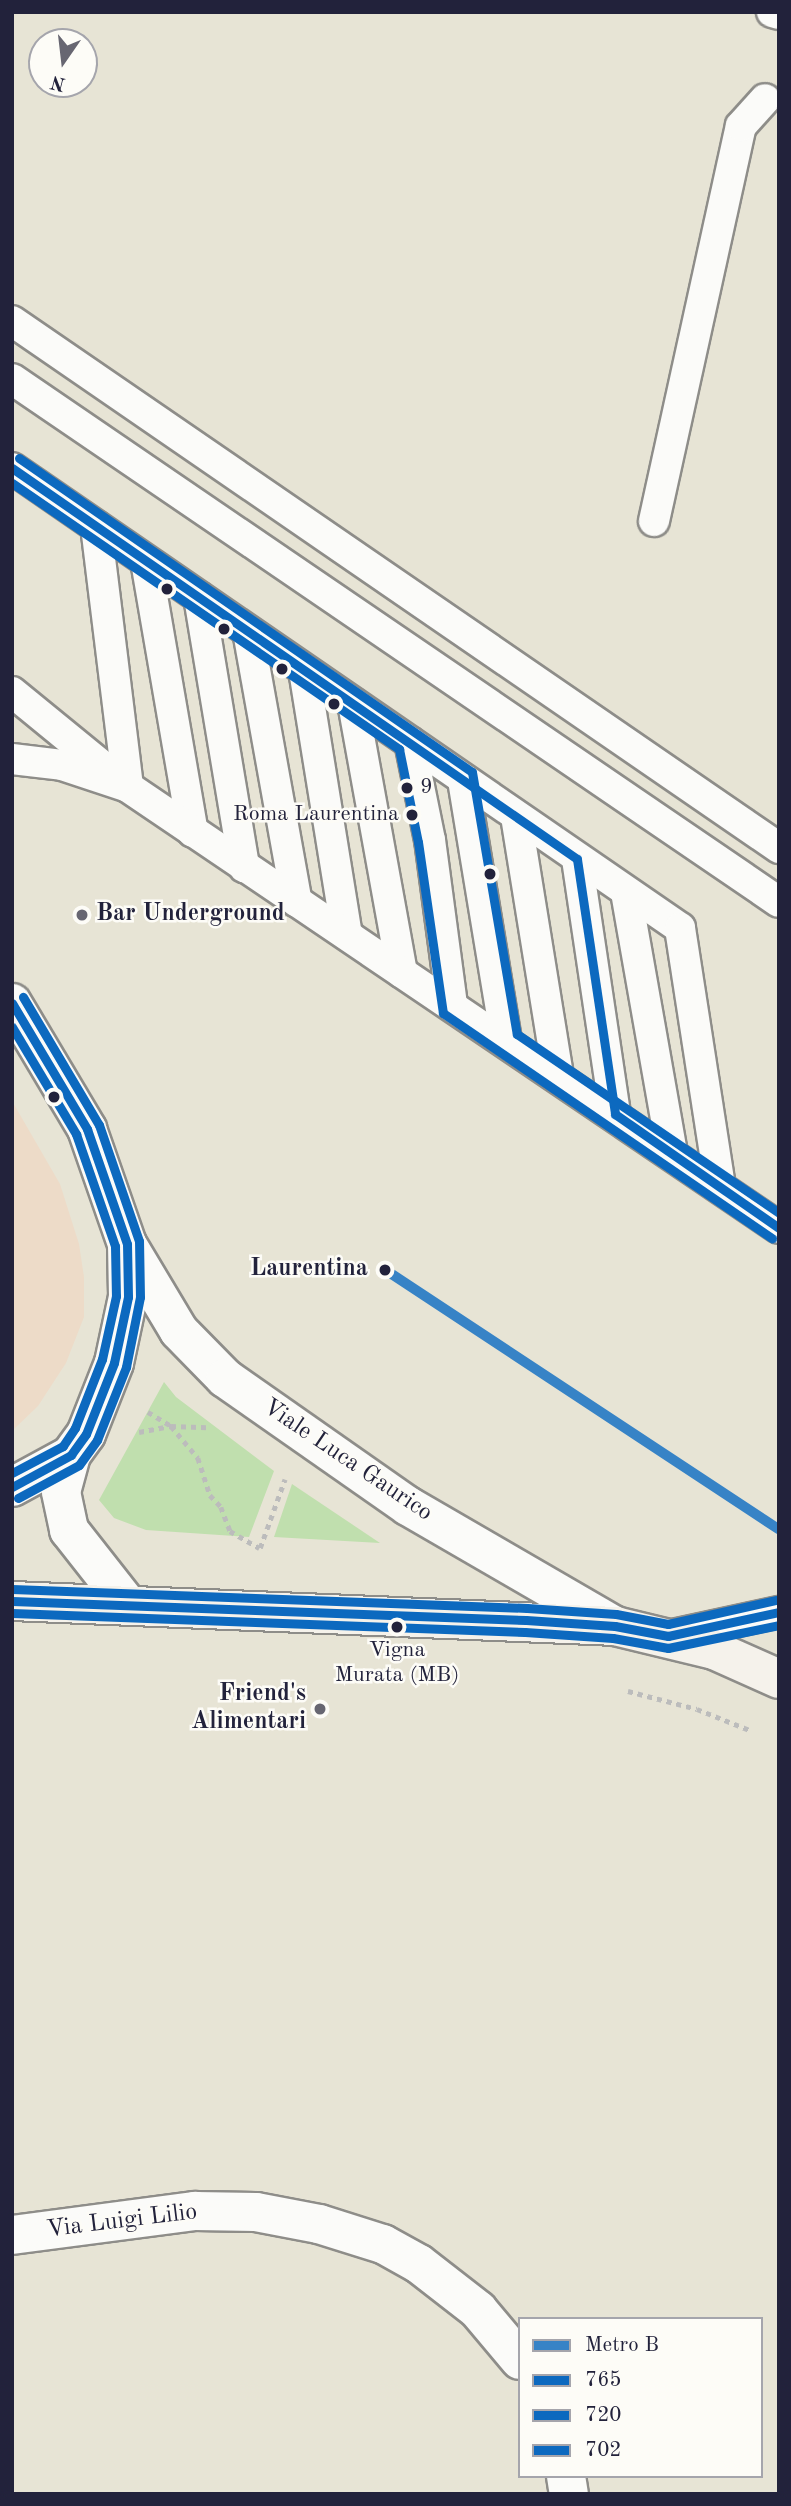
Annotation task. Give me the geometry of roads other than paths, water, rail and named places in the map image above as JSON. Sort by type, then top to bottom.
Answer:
[{"type":"main road","points":[[12,1601],[615,1626],[668,1636],[779,1679]]},
{"type":"street","name":"Viale Luca Gaurico","points":[[12,1003],[87,1129],[127,1244],[179,1331],[226,1378],[408,1506],[615,1626]]},
{"type":"street","name":"Viale Luca Gaurico","points":[[127,1244],[128,1297],[121,1339],[105,1391],[71,1455],[61,1492],[69,1530],[128,1605]]},
{"type":"street","points":[[12,1487],[71,1455]]},
{"type":"street","name":"Via Luigi Lilio","points":[[12,2235],[195,2211],[256,2212],[319,2224],[383,2244],[419,2264],[478,2310],[518,2358]]},
{"type":"lane","points":[[772,12],[779,14]]},
{"type":"lane","points":[[654,521],[741,126],[765,99]]},
{"type":"lane","points":[[12,321],[779,848]]},
{"type":"lane","points":[[12,379],[779,902]]},
{"type":"lane","points":[[12,468],[680,928],[720,1187]]},
{"type":"lane","points":[[96,526],[128,787]]},
{"type":"lane","points":[[146,561],[193,832]]},
{"type":"lane","points":[[199,597],[244,867]]},
{"type":"lane","points":[[248,631],[297,902]]},
{"type":"lane","points":[[304,670],[347,935]]},
{"type":"lane","points":[[12,692],[128,787],[672,1152],[779,1227]]},
{"type":"lane","points":[[353,703],[402,973]]},
{"type":"lane","points":[[410,742],[430,840],[452,1005]]},
{"type":"lane","points":[[12,759],[62,765],[128,787]]},
{"type":"lane","points":[[463,779],[506,1041]]},
{"type":"lane","points":[[516,816],[558,1076]]},
{"type":"lane","points":[[577,859],[615,1114]]},
{"type":"lane","points":[[626,892],[672,1152]]},
{"type":"lane","points":[[668,1636],[779,1612]]},
{"type":"metro line","name":"B","points":[[384,1269],[779,1529]]},
{"type":"place","name":"9","points":[[407,788]]},
{"type":"place","name":"Roma Laurentina","points":[[412,815]]},
{"type":"place","name":"Bar Underground","points":[[82,915]]},
{"type":"place","name":"Laurentina","points":[[385,1270]]},
{"type":"place","name":"Vigna Murata (MB)","points":[[397,1627]]},
{"type":"place","name":"Friend's Alimentari","points":[[320,1709]]}]
